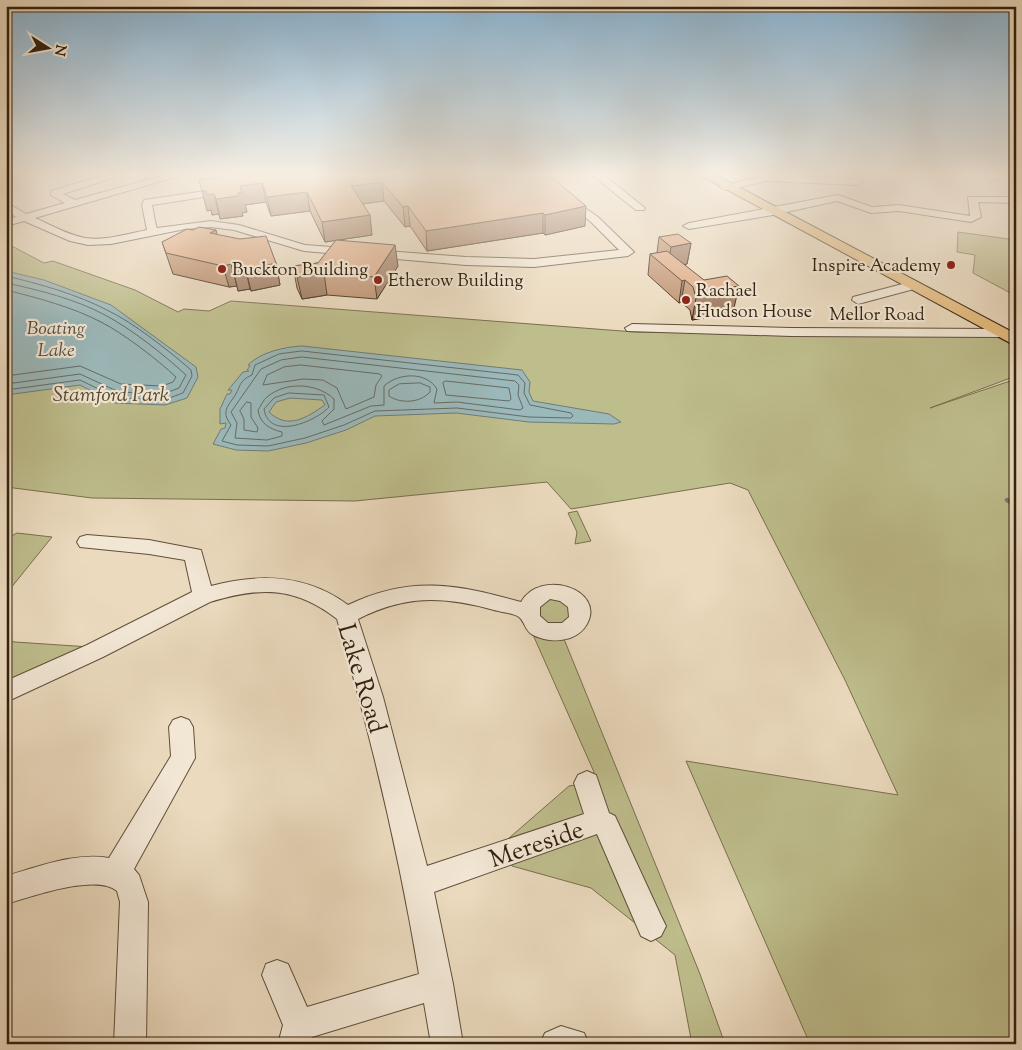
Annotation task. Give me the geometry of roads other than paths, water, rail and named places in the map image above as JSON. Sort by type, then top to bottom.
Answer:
[{"type":"main road","points":[[795,224],[1011,338]]},
{"type":"street","points":[[39,224],[74,239],[88,242],[111,241],[185,226],[212,224],[235,227],[304,248],[488,263],[558,261],[628,252],[599,224]]},
{"type":"street","points":[[150,224],[154,232]]},
{"type":"street","points":[[689,226],[701,224]]},
{"type":"street","points":[[858,300],[910,286]]},
{"type":"street","name":"Mellor Road","points":[[632,328],[1011,338]]},
{"type":"street","points":[[87,542],[150,547],[194,555],[203,596]]},
{"type":"street","name":"Lake Road","points":[[6,692],[95,651],[203,596],[242,586],[278,584],[321,596],[346,615],[371,697],[418,883],[438,984],[447,1044]]},
{"type":"street","points":[[346,615],[384,598],[419,591],[473,595],[528,612]]},
{"type":"street","points":[[116,872],[183,758],[181,727]]},
{"type":"street","points":[[587,783],[599,821]]},
{"type":"street","name":"Mereside","points":[[418,883],[599,821],[606,826],[651,926]]},
{"type":"street","points":[[6,890],[84,871],[116,872],[128,881],[134,902],[130,1044]]},
{"type":"street","points":[[277,975],[297,1034],[438,984]]},
{"type":"street","points":[[556,1044],[562,1042],[573,1044]]},
{"type":"water","name":"Boating Lake","points":[[6,271],[44,280],[111,305],[196,367],[198,377],[187,398],[165,405],[115,403],[80,385],[6,395]]},
{"type":"water","points":[[302,346],[522,370],[530,382],[529,392],[533,401],[609,414],[621,422],[614,424],[529,422],[456,413],[375,416],[346,430],[306,443],[268,451],[236,450],[213,444],[221,429],[225,428],[226,423],[220,424],[220,409],[227,394],[230,394],[232,390],[228,390],[243,372],[249,371],[247,370],[250,366],[248,365],[253,360],[266,354],[280,349]],"holes":[[[290,398],[322,400],[325,405],[304,418],[297,420],[283,420],[269,412],[276,402]]]},
{"type":"waterway","points":[[1007,500],[1016,505]]},
{"type":"place","name":"Inspire Academy","points":[[951,265]]},
{"type":"place","name":"Buckton Building","points":[[222,269]]},
{"type":"place","name":"Etherow Building","points":[[378,280]]},
{"type":"place","name":"Rachael Hudson House","points":[[686,300]]},
{"type":"park label","name":"Stamford Park","points":[[111,394]]}]
